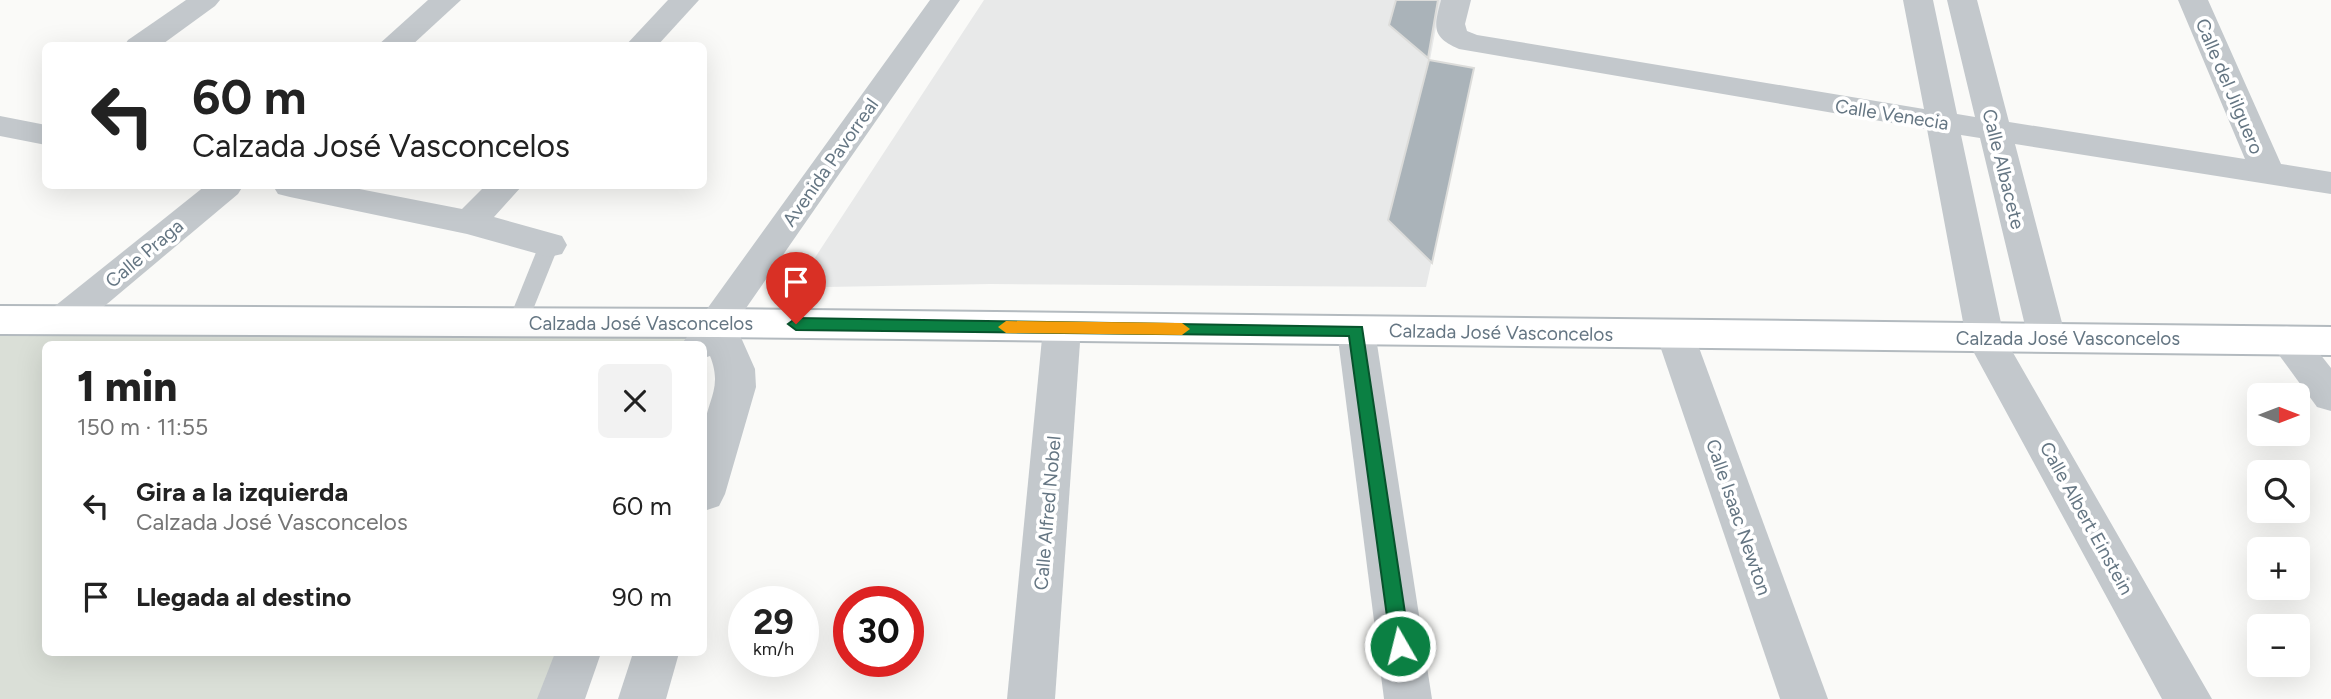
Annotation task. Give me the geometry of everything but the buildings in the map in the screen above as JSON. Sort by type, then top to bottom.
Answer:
[{"type":"main road","name":"Calzada José Vasconcelos","points":[[0,320],[518,322],[708,334],[1062,328],[2331,341]]},
{"type":"street","points":[[145,42],[205,0]]},
{"type":"street","points":[[397,42],[446,0]]},
{"type":"street","points":[[644,42],[684,0]]},
{"type":"street","name":"Avenida Pavorreal","points":[[708,334],[944,0]]},
{"type":"street","name":"Calle Venecia","points":[[1456,0],[1450,24],[1454,36],[1470,43],[1942,122],[2331,183]]},
{"type":"street","points":[[1918,0],[1985,338]]},
{"type":"street","name":"Calle Albacete","points":[[1962,0],[2047,338]]},
{"type":"street","name":"Calle del Jilguero","points":[[2193,0],[2268,173]]},
{"type":"street","points":[[21,130],[42,113]]},
{"type":"street","name":"Calle Praga","points":[[63,320],[222,189]]},
{"type":"street","points":[[305,189],[469,222],[549,246]]},
{"type":"street","points":[[469,222],[502,189]]},
{"type":"street","name":"Calle Alfred Nobel","points":[[1031,699],[1062,328]]},
{"type":"street","points":[[1356,331],[1408,699]]},
{"type":"street","points":[[707,484],[736,387],[735,369],[708,334]]},
{"type":"street","name":"Calle Isaac Newton","points":[[1675,334],[1804,699]]},
{"type":"street","name":"Calle Albert Einstein","points":[[1985,338],[2189,699]]},
{"type":"street","points":[[2287,340],[2331,396]]},
{"type":"street","points":[[561,699],[577,656]]},
{"type":"street","points":[[642,699],[655,656]]},
{"type":"lane","points":[[518,322],[549,246]]},
{"type":"shaded area","points":[[984,0],[1441,0],[1430,60],[1474,68],[1426,287],[990,284],[827,287],[799,282]]},
{"type":"shaded area","points":[[698,329],[690,341],[42,341],[42,656],[563,656],[547,699],[0,699],[0,332]]},
{"type":"slow traffic","points":[[1006,327],[1182,329]]},
{"type":"route","points":[[796,324],[1356,331],[1400,646]]}]
